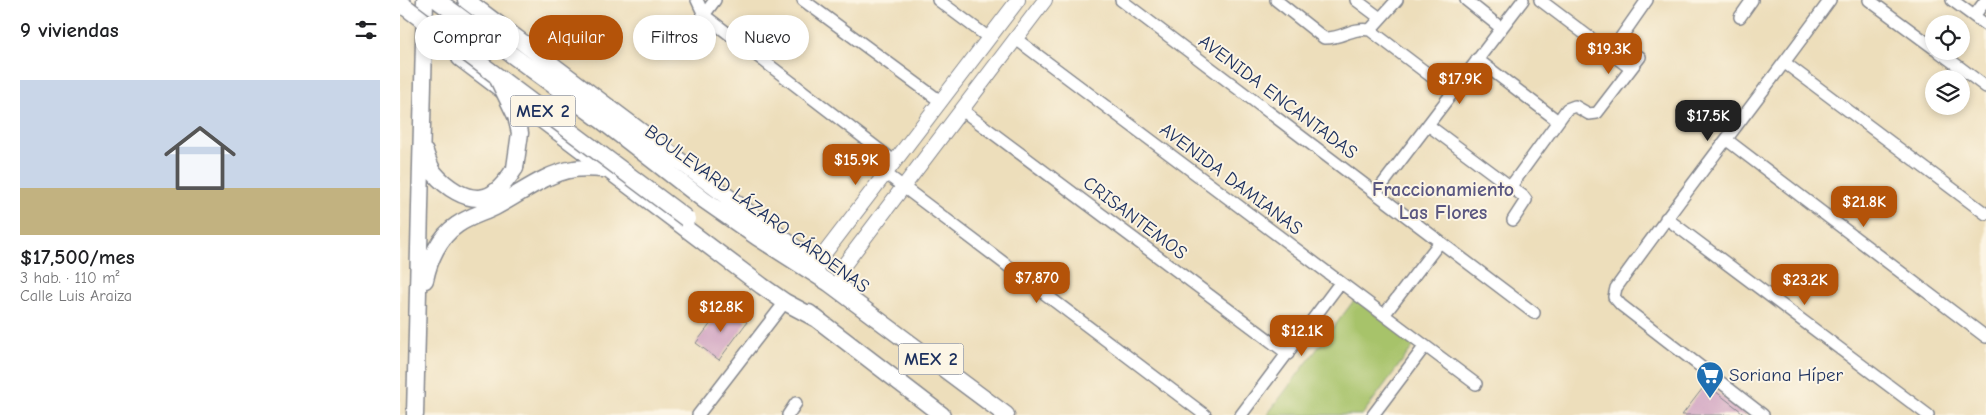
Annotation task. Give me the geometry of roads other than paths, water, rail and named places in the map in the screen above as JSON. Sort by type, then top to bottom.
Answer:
[{"type":"highway","points":[[424,0],[424,15]]},
{"type":"highway","name":"BOULEVARD LÁZARO CÁRDENAS","points":[[438,0],[602,120],[704,200],[856,303],[1006,415]]},
{"type":"highway","points":[[466,0],[817,263],[829,284]]},
{"type":"highway","name":"MEX 2","points":[[400,3],[687,219],[942,415]]},
{"type":"highway","points":[[400,13],[415,24]]},
{"type":"highway","points":[[415,415],[423,60]]},
{"type":"highway","points":[[463,60],[605,169],[784,302],[817,319]]},
{"type":"highway","points":[[422,146],[433,172],[449,187],[466,196],[485,198],[506,183],[514,168],[520,134],[516,116],[497,76]]},
{"type":"highway","points":[[418,324],[428,265],[439,243],[456,225],[495,207],[534,183],[552,175],[576,168],[605,169]]},
{"type":"main road","points":[[817,263],[1018,0]]},
{"type":"main road","points":[[856,303],[840,282],[841,269],[1045,0]]},
{"type":"street","points":[[697,0],[704,15],[715,0]]},
{"type":"street","points":[[803,0],[940,101]]},
{"type":"street","points":[[938,0],[989,38]]},
{"type":"street","name":"AVENIDA ENCANTADAS","points":[[1121,0],[1534,313]]},
{"type":"street","points":[[1276,0],[1324,38],[1338,38],[1359,28],[1370,30],[1453,93]]},
{"type":"street","points":[[1356,0],[1380,18]]},
{"type":"street","points":[[1370,30],[1398,0]]},
{"type":"street","points":[[1466,0],[1501,28]]},
{"type":"street","points":[[1376,193],[1522,0]]},
{"type":"street","points":[[1540,0],[1630,68]]},
{"type":"street","points":[[1610,52],[1647,0]]},
{"type":"street","points":[[1740,16],[1752,0]]},
{"type":"street","points":[[1763,415],[1621,305],[1614,297],[1616,288],[1666,218],[1785,63],[1830,0]]},
{"type":"street","points":[[1869,0],[1925,41]]},
{"type":"street","points":[[1952,0],[1986,25]]},
{"type":"street","points":[[1974,16],[1986,0]]},
{"type":"street","points":[[716,24],[894,161]]},
{"type":"street","name":"AVENIDA DAMIANAS","points":[[1016,39],[1476,384]]},
{"type":"street","points":[[1511,186],[1567,108],[1575,106],[1594,114],[1601,110],[1630,68],[1640,57]]},
{"type":"street","points":[[1478,59],[1558,121]]},
{"type":"street","points":[[1950,60],[1986,87]]},
{"type":"street","points":[[1785,63],[1986,214]]},
{"type":"street","name":"CRISANTEMOS","points":[[962,110],[1288,354]]},
{"type":"street","points":[[1428,125],[1511,186],[1526,200],[1512,220]]},
{"type":"street","points":[[1727,140],[1986,337]]},
{"type":"street","points":[[885,172],[1205,415]]},
{"type":"street","points":[[1666,218],[1928,415]]},
{"type":"street","points":[[1384,314],[1440,242]]},
{"type":"street","points":[[1241,415],[1340,283]]},
{"type":"street","points":[[698,415],[784,302]]},
{"type":"street","points":[[1372,415],[1425,346]]},
{"type":"street","points":[[788,415],[796,403]]},
{"type":"place","name":"Soriana Híper","points":[[1710,399]]},
{"type":"district","name":"Fraccionamiento Las Flores","points":[[1443,200]]}]
